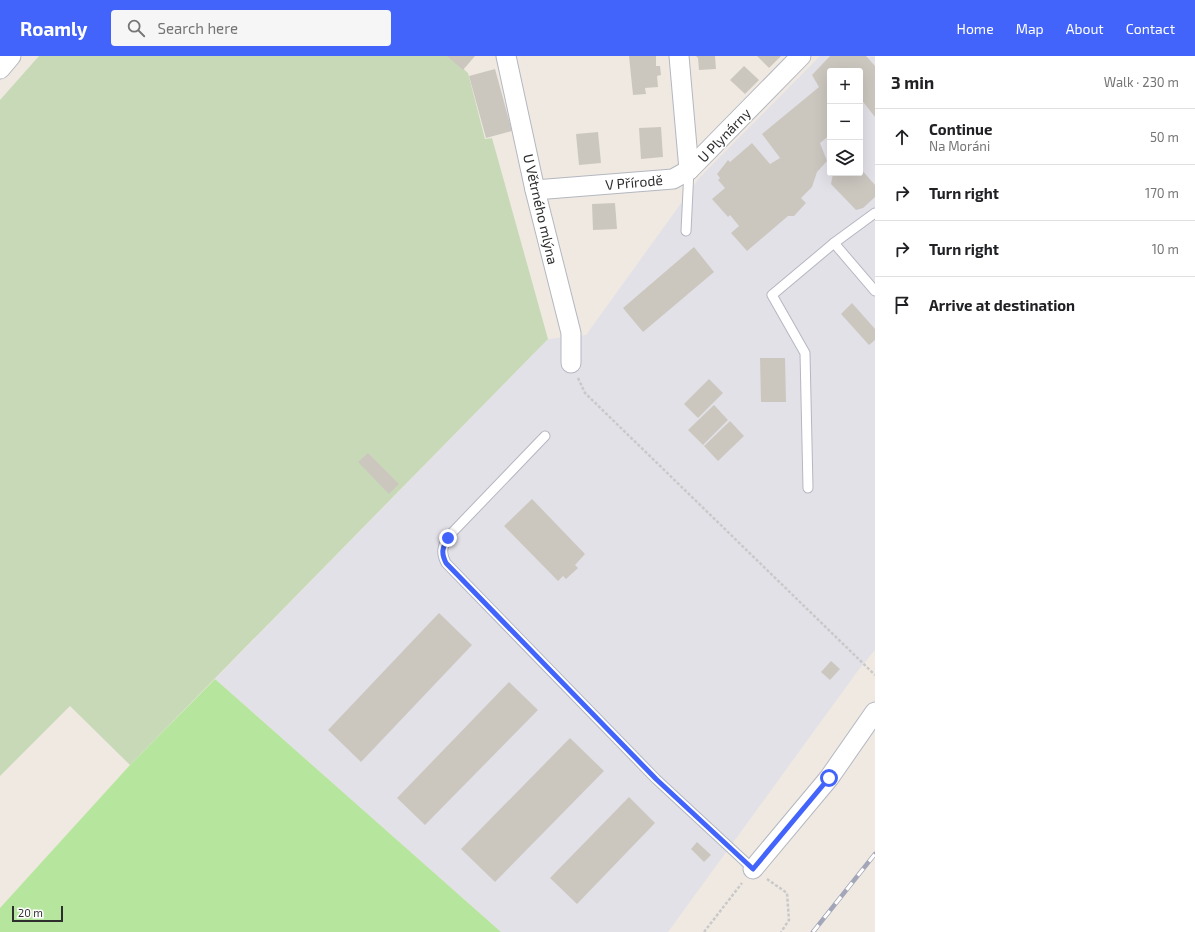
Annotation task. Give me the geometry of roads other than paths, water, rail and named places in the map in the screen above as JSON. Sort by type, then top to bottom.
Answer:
[{"type":"street","points":[[0,69],[12,56]]},
{"type":"street","name":"U Větrného mlýna","points":[[506,56],[535,190],[572,333],[572,363]]},
{"type":"street","points":[[679,56],[689,170]]},
{"type":"street","name":"U Plynárny","points":[[689,170],[801,56]]},
{"type":"street","name":"V Přírodě","points":[[535,190],[672,179],[689,170]]},
{"type":"street","points":[[753,869],[829,778],[875,712]]},
{"type":"lane","name":"U Plynárny","points":[[686,231],[689,170]]},
{"type":"lane","points":[[808,488],[805,353],[772,295],[834,243],[875,213]]},
{"type":"lane","points":[[834,243],[875,290]]},
{"type":"lane","points":[[545,436],[448,538],[443,547],[442,556],[446,563],[656,779],[753,869]]},
{"type":"railway","points":[[813,932],[875,854]]}]
